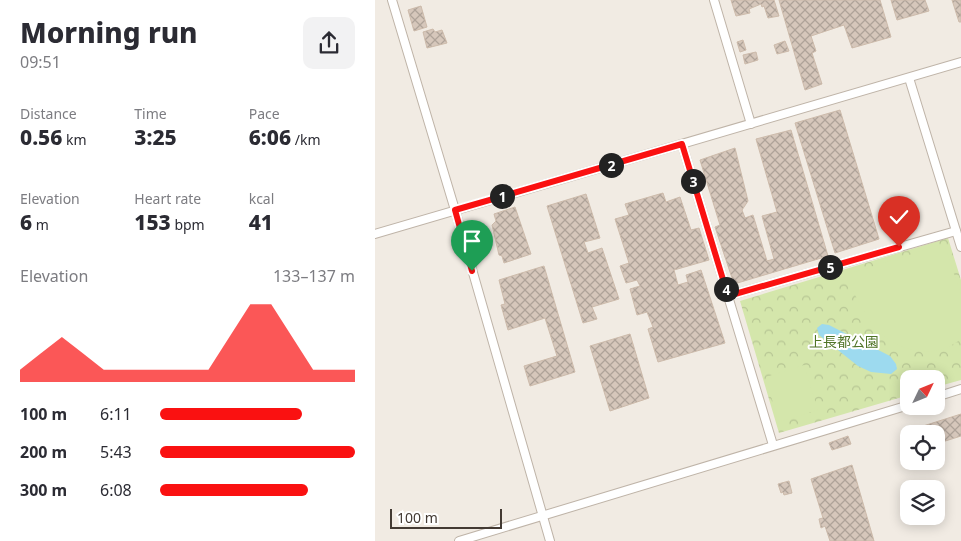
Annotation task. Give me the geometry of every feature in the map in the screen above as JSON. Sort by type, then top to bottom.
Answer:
[{"type":"street","points":[[392,0],[455,210],[549,541]]},
{"type":"street","points":[[713,0],[751,124]]},
{"type":"street","points":[[375,234],[961,62]]},
{"type":"street","points":[[909,78],[961,247]]},
{"type":"street","points":[[682,144],[773,445]]},
{"type":"street","points":[[728,296],[956,230]]},
{"type":"street","points":[[945,393],[961,389]]},
{"type":"street","points":[[459,541],[900,408]]},
{"type":"green space","name":"上長都公園","points":[[948,238],[961,280],[961,380],[945,384],[945,370],[900,370],[900,398],[779,433],[740,301]]},
{"type":"green space","points":[[944,244],[961,294],[961,339],[939,350],[915,351],[893,342],[874,326],[862,308],[845,275]]},
{"type":"green space","points":[[804,365],[818,410],[778,422],[766,377]]},
{"type":"water","points":[[822,324],[829,325],[890,356],[897,369],[891,374],[871,372],[858,366],[819,335],[817,328]]},
{"type":"building","points":[[731,0],[774,0],[779,16],[768,18],[764,6],[762,7],[761,4],[749,9],[750,13],[736,16]]},
{"type":"building","points":[[779,0],[880,0],[891,37],[852,48],[844,25],[811,36],[816,51],[812,53],[822,84],[805,90]]},
{"type":"building","points":[[891,0],[925,0],[929,11],[897,20]]},
{"type":"building","points":[[952,0],[961,0],[961,22],[959,22]]},
{"type":"building","points":[[421,6],[427,27],[414,31],[408,10]]},
{"type":"building","points":[[433,29],[435,32],[442,30],[447,43],[427,48],[423,32]]},
{"type":"building","points":[[743,40],[746,50],[740,52],[737,42]]},
{"type":"building","points":[[785,41],[789,51],[777,54],[774,45]]},
{"type":"building","points":[[756,52],[758,60],[745,64],[743,55]]},
{"type":"building","points":[[840,110],[879,239],[835,253],[795,123]]},
{"type":"building","points":[[791,130],[828,256],[734,284],[715,227],[720,225],[700,160],[735,148],[748,201],[742,210],[745,218],[753,215],[767,261],[774,259],[762,216],[777,212],[756,139]]},
{"type":"building","points":[[663,193],[666,202],[680,197],[691,230],[699,228],[709,260],[674,270],[678,285],[688,282],[686,275],[701,270],[725,343],[658,362],[648,329],[653,327],[647,312],[637,315],[630,289],[640,286],[637,280],[626,283],[620,266],[629,263],[615,219],[629,215],[625,204]]},
{"type":"building","points":[[586,194],[600,238],[584,242],[588,253],[602,248],[619,299],[592,307],[597,319],[583,323],[547,206]]},
{"type":"building","points":[[515,207],[531,254],[504,263],[502,256],[499,255],[492,225],[496,221],[494,214]]},
{"type":"building","points":[[544,266],[575,372],[530,386],[524,366],[557,356],[545,318],[508,330],[501,305],[505,304],[499,280]]},
{"type":"building","points":[[630,334],[649,398],[610,411],[590,346]]},
{"type":"building","points":[[961,414],[961,436],[945,441],[945,425],[926,425]]},
{"type":"building","points":[[848,436],[851,444],[832,450],[829,443]]},
{"type":"building","points":[[852,465],[874,541],[830,541],[825,526],[821,528],[819,519],[823,518],[811,479]]},
{"type":"building","points":[[789,481],[792,493],[784,495],[783,492],[781,493],[778,484]]},
{"type":"route","points":[[472,271],[455,210],[682,144],[728,296],[899,247]]}]
